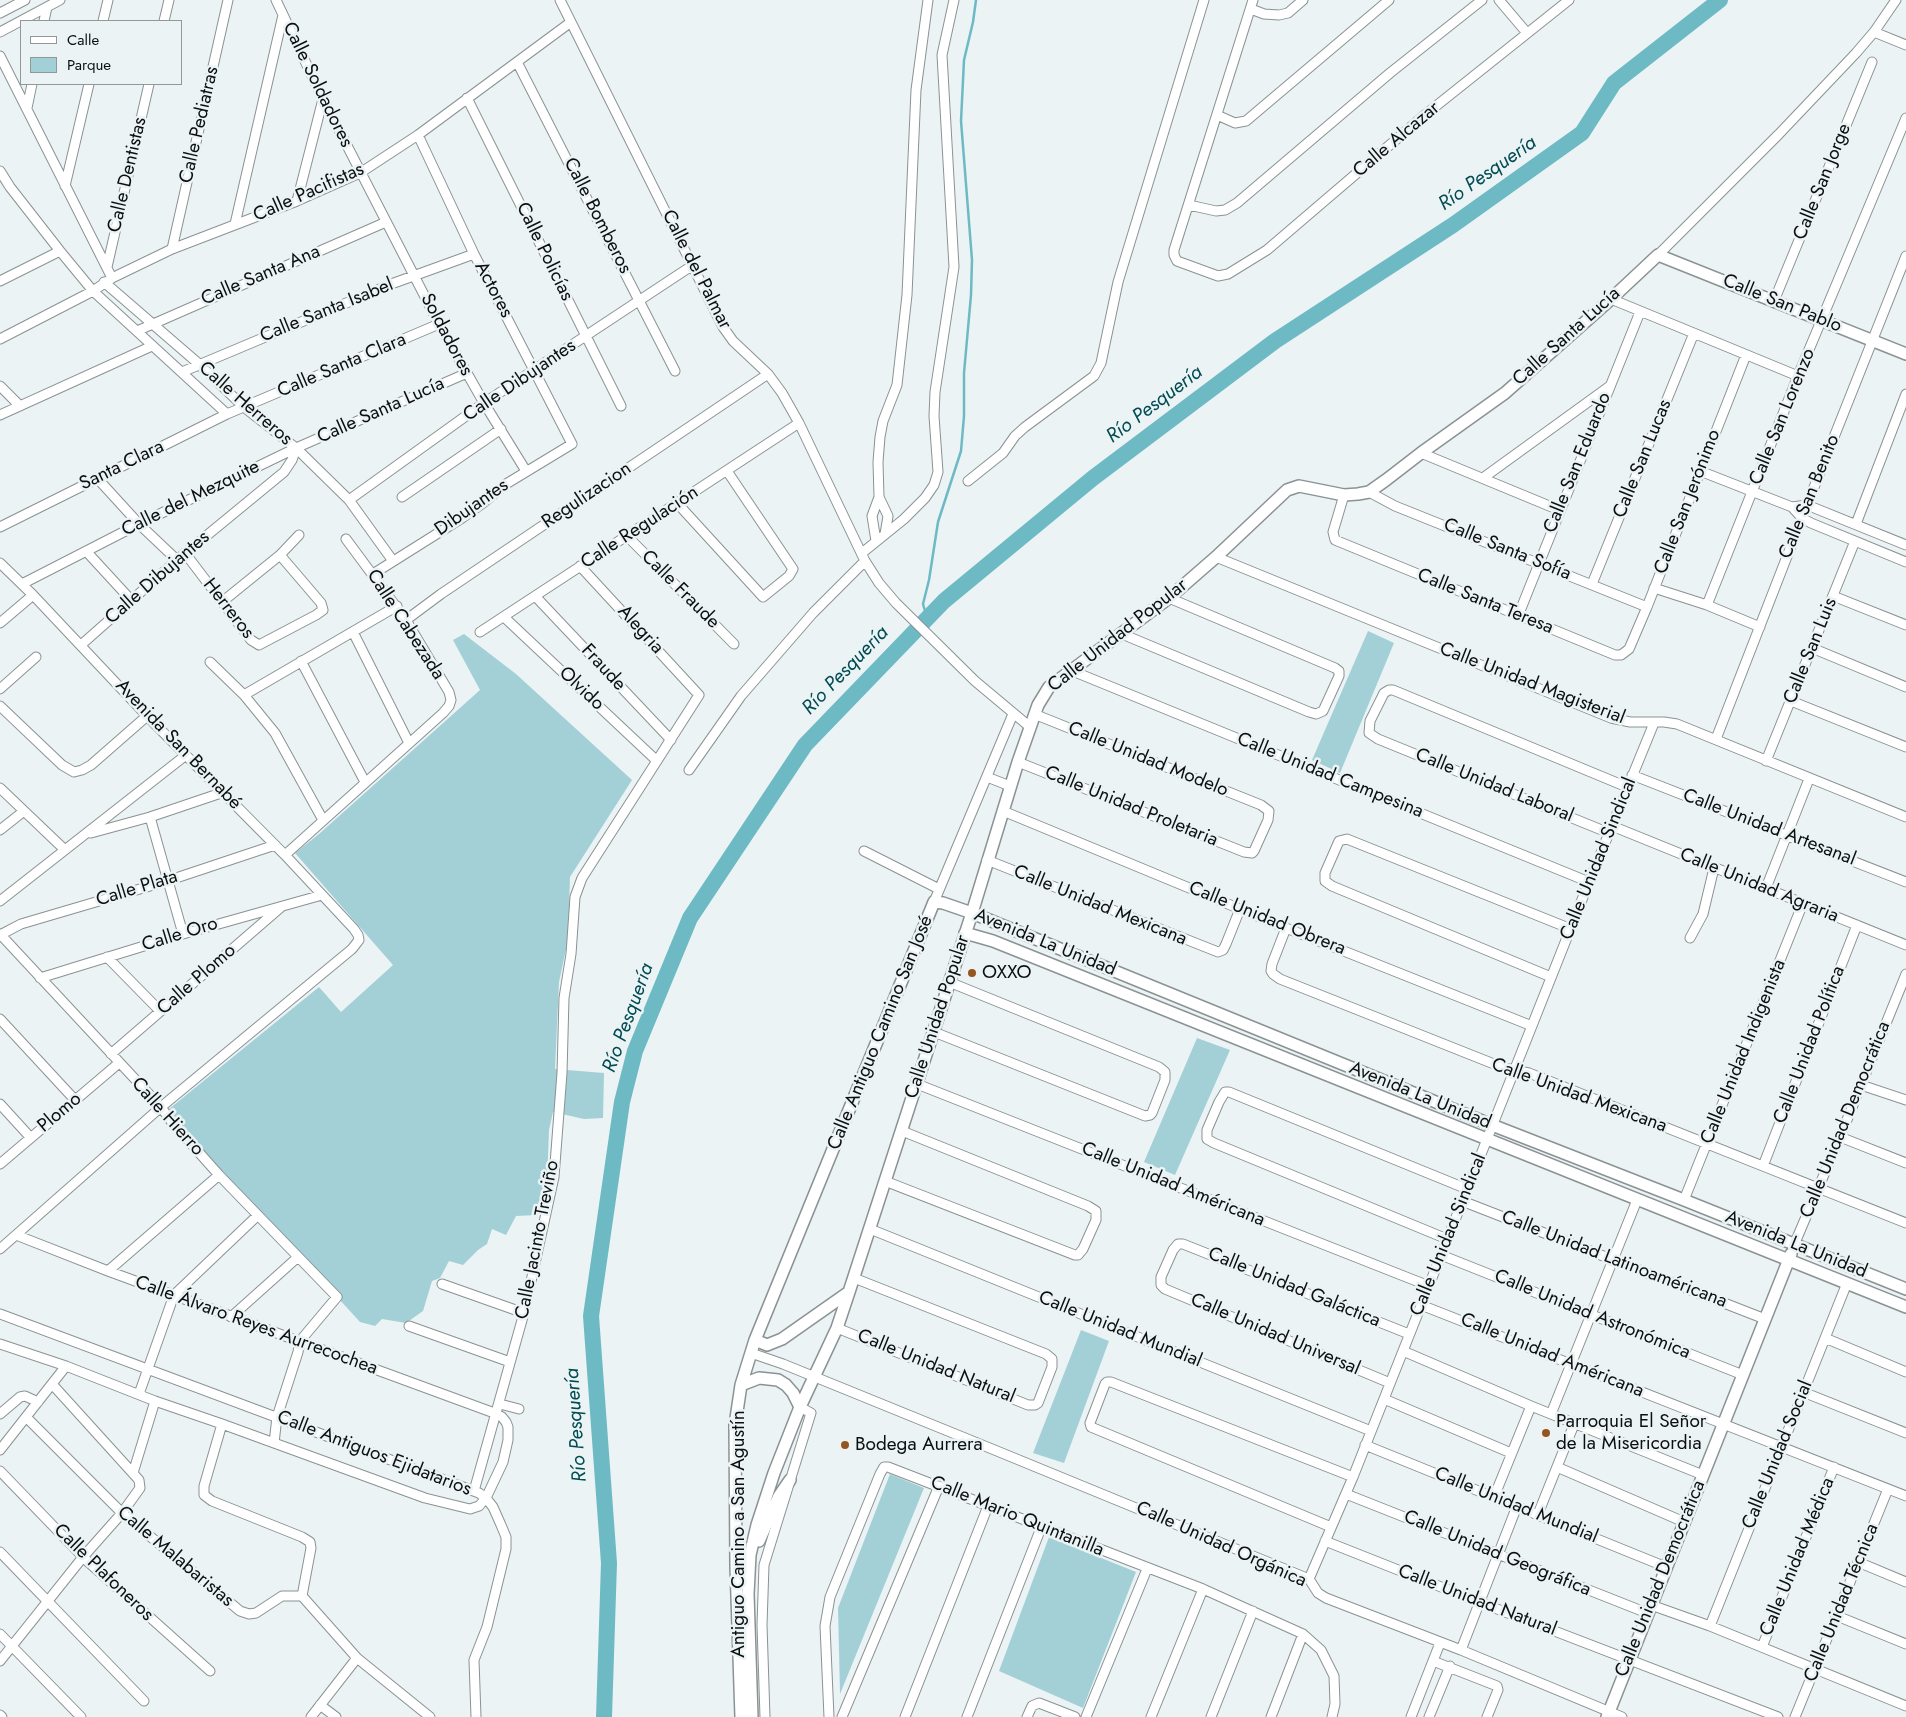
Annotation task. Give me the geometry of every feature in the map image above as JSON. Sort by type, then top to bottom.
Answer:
[{"type":"street","points":[[0,13],[25,0]]},
{"type":"street","points":[[23,20],[60,0]]},
{"type":"street","points":[[103,20],[108,0]]},
{"type":"street","points":[[164,20],[169,0]]},
{"type":"street","name":"Calle Pediatras","points":[[172,249],[228,0]]},
{"type":"street","name":"Calle Soldadores","points":[[276,0],[323,100],[386,222]]},
{"type":"street","name":"Calle del Palmar","points":[[560,0],[723,327],[732,341],[768,374],[782,393],[799,423],[863,557],[879,583],[896,603],[975,682],[1030,727]]},
{"type":"street","points":[[876,540],[872,516],[879,497],[878,462],[880,437],[883,421],[897,384],[905,322],[914,167],[916,90],[928,0]]},
{"type":"street","points":[[689,770],[741,696],[876,540],[904,519],[934,486],[938,472],[934,416],[935,392],[954,267],[942,55],[954,0]]},
{"type":"street","points":[[968,481],[1003,453],[1024,427],[1094,376],[1101,363],[1118,282],[1204,0]]},
{"type":"street","points":[[1303,0],[1288,13],[1279,15],[1264,14],[1252,4],[1189,205],[1216,211],[1225,210],[1237,203],[1390,73],[1482,0]]},
{"type":"street","points":[[1217,115],[1235,123],[1246,121],[1389,0]]},
{"type":"street","points":[[1499,0],[1526,33]]},
{"type":"street","name":"Calle Alcazar","points":[[1189,205],[1174,250],[1175,258],[1177,261],[1218,276],[1223,276],[1267,250],[1426,114],[1569,0]]},
{"type":"street","name":"Calle Santa Lucía","points":[[1369,492],[1505,393],[1611,299],[1658,255],[1779,134],[1874,32],[1896,0]]},
{"type":"street","points":[[44,20],[47,7]]},
{"type":"street","points":[[235,224],[283,15]]},
{"type":"street","points":[[0,32],[20,21]]},
{"type":"street","name":"Calle Pacifistas","points":[[93,291],[108,280],[172,249],[297,201],[360,173],[418,135],[572,22]]},
{"type":"street","points":[[1874,32],[1906,45]]},
{"type":"street","name":"Calle Herreros","points":[[0,56],[107,267],[108,280],[152,324],[199,364],[245,408],[296,448],[349,500],[393,560]]},
{"type":"street","name":"Calle Bomberos","points":[[517,62],[675,371]]},
{"type":"street","name":"Calle San Jorge","points":[[1774,301],[1872,62]]},
{"type":"street","points":[[27,108],[32,85]]},
{"type":"street","points":[[65,186],[89,85]]},
{"type":"street","name":"Calle Dentistas","points":[[107,267],[149,85]]},
{"type":"street","name":"Calle Policías","points":[[467,98],[621,406]]},
{"type":"street","points":[[297,201],[323,100]]},
{"type":"street","name":"Calle San Lorenzo","points":[[1707,605],[1798,376],[1906,118]]},
{"type":"street","name":"Actores","points":[[418,135],[474,254],[572,444]]},
{"type":"street","name":"Calle Herreros","points":[[0,171],[10,187],[93,291],[228,414]]},
{"type":"street","name":"Soldadores","points":[[386,222],[439,324],[484,403],[526,471]]},
{"type":"street","name":"Calle Santa Ana","points":[[137,331],[386,222]]},
{"type":"street","points":[[0,281],[60,251]]},
{"type":"street","name":"Calle Santa Isabel","points":[[182,372],[394,283],[474,254]]},
{"type":"street","name":"Calle San Pablo","points":[[1658,255],[1906,354]]},
{"type":"street","name":"Calle San Benito","points":[[1716,739],[1806,505],[1906,256]]},
{"type":"street","name":"Calle Dibujantes","points":[[349,500],[484,403],[693,265]]},
{"type":"street","points":[[0,339],[93,291]]},
{"type":"street","points":[[1611,299],[1798,376]]},
{"type":"street","name":"Calle San Eduardo","points":[[1518,616],[1538,562],[1640,312]]},
{"type":"street","name":"Calle Santa Clara","points":[[245,408],[439,324]]},
{"type":"street","name":"Calle San Lucas","points":[[1592,584],[1694,333]]},
{"type":"street","points":[[0,416],[152,346]]},
{"type":"street","name":"Calle San Jerónimo","points":[[1629,649],[1746,355]]},
{"type":"street","name":"Calle Santa Lucía","points":[[296,448],[467,373]]},
{"type":"street","name":"Regulizacion","points":[[406,620],[440,594],[768,374]]},
{"type":"street","points":[[0,386],[20,406]]},
{"type":"street","points":[[1483,478],[1610,386]]},
{"type":"street","points":[[1856,524],[1906,394]]},
{"type":"street","name":"Santa Clara","points":[[0,527],[228,414],[245,408]]},
{"type":"street","name":"Calle Regulación","points":[[480,632],[799,423]]},
{"type":"street","points":[[402,497],[500,430]]},
{"type":"street","name":"Dibujantes","points":[[373,574],[462,518],[506,484],[572,444]]},
{"type":"street","name":"Calle Dibujantes","points":[[81,645],[185,553],[284,472],[292,460],[296,448]]},
{"type":"street","name":"Calle del Mezquite","points":[[22,584],[139,524],[296,448]]},
{"type":"street","points":[[1421,453],[1559,510]]},
{"type":"street","points":[[677,503],[763,597],[790,576],[793,570],[727,471]]},
{"type":"street","points":[[1700,471],[1792,507],[1802,518],[1906,562]]},
{"type":"street","points":[[97,478],[139,524],[177,560]]},
{"type":"street","points":[[1216,557],[1281,495],[1293,487],[1299,486],[1344,495],[1369,492]]},
{"type":"street","name":"Calle Santa Sofía","points":[[1369,492],[1395,506],[1647,607]]},
{"type":"street","name":"Calle Santa Teresa","points":[[1344,495],[1333,532],[1333,537],[1340,543],[1614,655],[1620,655],[1629,649]]},
{"type":"street","points":[[879,497],[888,516],[885,534]]},
{"type":"street","points":[[1792,507],[1806,505],[1905,542]]},
{"type":"street","points":[[222,602],[280,556],[299,535]]},
{"type":"street","name":"Calle Fraude","points":[[627,536],[734,644]]},
{"type":"street","name":"Calle Cabezada","points":[[346,539],[397,606],[449,692],[451,700],[449,706],[409,743]]},
{"type":"street","name":"Calle San Luis","points":[[1766,761],[1855,541]]},
{"type":"street","points":[[86,551],[131,600]]},
{"type":"street","name":"Herreros","points":[[185,553],[251,640],[259,645],[323,610],[320,603],[280,556]]},
{"type":"street","name":"Calle Unidad Popular","points":[[815,1377],[837,1328],[850,1292],[918,1084],[1010,786],[1034,714],[1043,695],[1049,687],[1070,670],[1169,598],[1216,557]]},
{"type":"street","name":"Calle Unidad Magisterial","points":[[1216,557],[1611,718],[1630,722],[1677,724],[1906,818]]},
{"type":"street","name":"Avenida San Bernabé","points":[[0,563],[33,595],[147,716],[285,855],[358,935],[359,940],[352,950],[161,1107]]},
{"type":"street","name":"Alegria","points":[[580,566],[699,695]]},
{"type":"street","points":[[1654,588],[1707,605],[1760,627]]},
{"type":"street","points":[[0,623],[33,595]]},
{"type":"street","name":"Fraude","points":[[535,596],[671,740]]},
{"type":"street","points":[[1833,596],[1906,625]]},
{"type":"street","points":[[1122,634],[1309,712],[1316,714],[1323,711],[1337,681],[1339,671],[1330,665],[1169,598]]},
{"type":"street","points":[[244,695],[397,606]]},
{"type":"street","name":"Olvido","points":[[504,617],[657,761]]},
{"type":"street","points":[[285,855],[409,743],[353,632]]},
{"type":"street","points":[[1812,648],[1906,688]]},
{"type":"street","points":[[0,689],[36,657]]},
{"type":"street","points":[[301,661],[365,782]]},
{"type":"street","points":[[210,662],[263,716],[279,739],[323,820]]},
{"type":"street","name":"Calle Unidad Campesina","points":[[1070,670],[1589,882]]},
{"type":"street","name":"Calle Unidad Laboral","points":[[1611,829],[1378,739],[1369,733],[1370,721],[1384,693],[1389,690],[1399,692],[1627,787]]},
{"type":"street","name":"Calle Jacinto Treviño","points":[[474,1491],[500,1404],[524,1313],[554,1177],[562,1073],[564,998],[571,954],[575,897],[582,878],[699,695]]},
{"type":"street","points":[[1790,700],[1906,747]]},
{"type":"street","points":[[0,706],[62,765],[74,772],[91,765],[147,716]]},
{"type":"street","name":"Calle Antiguo Camino San José","points":[[751,1353],[939,889],[1013,714]]},
{"type":"street","name":"Calle Unidad Modelo","points":[[1034,714],[1261,805],[1269,811],[1268,820],[1254,851],[1252,853],[1244,852]]},
{"type":"street","name":"Calle Unidad Sindical","points":[[1309,1579],[1353,1477],[1654,723]]},
{"type":"street","points":[[0,901],[186,755]]},
{"type":"street","name":"Calle Unidad Proletaria","points":[[1018,762],[1244,852]]},
{"type":"street","name":"Calle Unidad Artesanal","points":[[1632,775],[1906,882]]},
{"type":"street","points":[[987,777],[1010,786]]},
{"type":"street","points":[[1766,888],[1809,779]]},
{"type":"street","points":[[0,788],[64,850]]},
{"type":"street","points":[[86,834],[150,817],[224,792]]},
{"type":"street","name":"Calle Unidad Obrera","points":[[1003,810],[1286,928],[1532,1026]]},
{"type":"street","points":[[0,830],[24,811]]},
{"type":"street","points":[[150,817],[166,881],[183,934]]},
{"type":"street","name":"Calle Unidad Agraria","points":[[1611,829],[1766,888],[1906,945]]},
{"type":"street","points":[[1551,978],[1327,884],[1324,878],[1336,847],[1343,839],[1354,841],[1571,929]]},
{"type":"street","name":"Calle Plata","points":[[0,934],[21,924],[166,881],[275,845]]},
{"type":"street","points":[[864,851],[939,889]]},
{"type":"street","name":"Calle Unidad Mexicana","points":[[987,860],[1212,951],[1218,952],[1222,950],[1240,909]]},
{"type":"street","points":[[1690,938],[1703,914],[1714,868]]},
{"type":"street","name":"Calle Oro","points":[[40,978],[183,934],[322,895]]},
{"type":"street","name":"Avenida La Unidad","points":[[934,902],[943,903],[972,913],[1492,1125],[1906,1289]]},
{"type":"street","name":"Calle Unidad Indigenista","points":[[1684,1200],[1803,903]]},
{"type":"street","name":"Calle Plomo","points":[[111,1054],[284,905]]},
{"type":"street","name":"Calle Unidad Política","points":[[1763,1166],[1857,925]]},
{"type":"street","name":"Calle Unidad Mexicana","points":[[1286,928],[1271,971],[1280,979],[1504,1068],[1529,1073],[1906,1223]]},
{"type":"street","name":"Avenida La Unidad","points":[[965,932],[1011,948],[1906,1307]]},
{"type":"street","name":"Calle Hierro","points":[[0,934],[161,1107],[170,1121],[257,1216],[337,1297],[300,1341]]},
{"type":"street","points":[[107,957],[160,1012]]},
{"type":"street","name":"Calle Unidad Democrática","points":[[1608,1714],[1794,1244],[1819,1188],[1906,974]]},
{"type":"street","points":[[934,1032],[1145,1116],[1150,1116],[1152,1113],[1165,1080],[1165,1072],[1159,1067],[949,982]]},
{"type":"street","points":[[0,1020],[75,1100]]},
{"type":"street","name":"Plomo","points":[[0,1164],[119,1063]]},
{"type":"street","name":"Calle Unidad Américana","points":[[918,1084],[1428,1286]]},
{"type":"street","points":[[1861,1085],[1906,1100]]},
{"type":"street","points":[[1447,1239],[1210,1141],[1207,1139],[1208,1130],[1219,1102],[1225,1092],[1467,1189]]},
{"type":"street","points":[[0,1104],[31,1138]]},
{"type":"street","points":[[0,1249],[161,1107]]},
{"type":"street","points":[[885,1181],[1071,1254],[1078,1255],[1081,1253],[1096,1220],[1096,1212],[1088,1206],[902,1131]]},
{"type":"street","points":[[1840,1137],[1906,1163]]},
{"type":"street","points":[[108,1271],[219,1175]]},
{"type":"street","points":[[1551,1414],[1615,1260],[1637,1200]]},
{"type":"street","name":"Calle Unidad Latinoaméricana","points":[[1462,1201],[1765,1319]]},
{"type":"street","points":[[139,1394],[174,1295],[257,1216]]},
{"type":"street","name":"Calle Unidad Mundial","points":[[870,1229],[1371,1431]]},
{"type":"street","name":"Calle Álvaro Reyes Aurrecochea","points":[[16,1235],[231,1317],[497,1414]]},
{"type":"street","name":"Calle Unidad Universal","points":[[1178,1244],[1173,1250],[1162,1277],[1160,1285],[1165,1289],[1390,1382]]},
{"type":"street","name":"Calle Unidad Galáctica","points":[[1178,1244],[1183,1244],[1410,1334]]},
{"type":"street","name":"Calle Unidad Astronómica","points":[[1441,1255],[1743,1375]]},
{"type":"street","points":[[231,1317],[298,1257]]},
{"type":"street","name":"Calle Unidad Natural","points":[[837,1328],[1028,1405],[1038,1403],[1052,1367],[1053,1363],[1050,1356],[854,1278]]},
{"type":"street","name":"Calle Unidad Social","points":[[1710,1626],[1847,1283]]},
{"type":"street","points":[[442,1284],[524,1313]]},
{"type":"street","points":[[755,1340],[767,1345],[782,1340],[850,1292]]},
{"type":"street","name":"Calle Unidad Américana","points":[[1421,1305],[1906,1496]]},
{"type":"street","name":"Calle Antiguos Ejidatarios","points":[[0,1314],[474,1491],[486,1498],[479,1506],[470,1509],[425,1498],[155,1401],[66,1366],[0,1344]]},
{"type":"street","points":[[409,1326],[510,1362]]},
{"type":"street","points":[[1825,1338],[1906,1372]]},
{"type":"street","points":[[274,1443],[277,1417],[300,1341]]},
{"type":"street","points":[[1403,1351],[1531,1406],[1575,1422],[1703,1475]]},
{"type":"street","name":"Calle Unidad Orgánica","points":[[751,1353],[815,1377],[1309,1579],[1318,1593],[1326,1598],[1461,1650],[1608,1714],[1622,1717]]},
{"type":"street","name":"Antiguo Camino a San Agustín","points":[[741,1717],[736,1566],[735,1425],[741,1385],[751,1353]]},
{"type":"street","points":[[0,1450],[66,1366]]},
{"type":"street","name":"Antiguo Camino a San Agustín","points":[[752,1717],[748,1614],[752,1549],[757,1526],[774,1473],[800,1407],[815,1377]]},
{"type":"street","points":[[741,1385],[759,1378],[778,1380],[793,1393],[800,1407],[811,1413],[764,1565],[762,1625],[765,1717]]},
{"type":"street","points":[[1331,1527],[1090,1426],[1105,1384],[1111,1382],[1353,1477]]},
{"type":"street","points":[[0,1661],[83,1557],[122,1513],[137,1493],[140,1484],[52,1384]]},
{"type":"street","points":[[1803,1392],[1906,1433]]},
{"type":"street","points":[[0,1414],[25,1396],[38,1402]]},
{"type":"street","points":[[1384,1399],[1511,1454]]},
{"type":"street","points":[[133,1474],[155,1401]]},
{"type":"street","points":[[500,1404],[519,1408]]},
{"type":"street","points":[[1494,1497],[1531,1406]]},
{"type":"street","points":[[476,1717],[474,1660],[487,1627],[506,1549],[506,1537],[493,1507],[486,1498],[503,1462],[508,1440],[506,1422],[497,1414]]},
{"type":"street","name":"Calle Malabaristas","points":[[26,1417],[122,1513],[183,1565],[244,1613],[256,1613],[282,1596],[302,1596]]},
{"type":"street","points":[[1538,1514],[1575,1422]]},
{"type":"street","points":[[222,1424],[204,1486],[204,1495],[212,1501],[302,1536],[310,1542],[311,1548],[302,1596],[357,1658],[430,1717]]},
{"type":"street","name":"Calle Unidad Mundial","points":[[1365,1445],[1666,1567]]},
{"type":"street","name":"Calle Mario Quintanilla","points":[[829,1717],[825,1626],[830,1597],[884,1467],[939,1486],[1041,1528],[1203,1590],[1304,1634],[1321,1650],[1334,1676],[1335,1704],[1332,1717]]},
{"type":"street","points":[[1557,1467],[1684,1522]]},
{"type":"street","name":"Calle Unidad Médica","points":[[1762,1647],[1834,1468]]},
{"type":"street","name":"Calle Plafoneros","points":[[0,1471],[83,1557],[210,1672]]},
{"type":"street","points":[[750,1572],[770,1515],[790,1480]]},
{"type":"street","points":[[842,1717],[939,1486]]},
{"type":"street","name":"Calle Unidad Técnica","points":[[1795,1717],[1888,1489]]},
{"type":"street","name":"Calle Unidad Geográfica","points":[[1346,1494],[1498,1554],[1649,1609],[1710,1626],[1906,1706]]},
{"type":"street","points":[[905,1717],[988,1506]]},
{"type":"street","points":[[1461,1650],[1517,1506]]},
{"type":"street","points":[[966,1717],[1041,1528]]},
{"type":"street","name":"Calle Unidad Natural","points":[[1326,1541],[1778,1717]]},
{"type":"street","points":[[0,1552],[144,1701]]},
{"type":"street","points":[[1858,1562],[1906,1582]]},
{"type":"street","points":[[1086,1717],[1147,1569]]},
{"type":"street","points":[[1151,1717],[1203,1590]]},
{"type":"street","points":[[1211,1717],[1254,1611]]},
{"type":"street","points":[[1837,1616],[1906,1644]]},
{"type":"street","points":[[0,1634],[81,1717]]},
{"type":"street","points":[[1271,1717],[1304,1634]]},
{"type":"street","points":[[1411,1717],[1440,1643]]},
{"type":"street","points":[[311,1717],[357,1658]]},
{"type":"street","points":[[1433,1661],[1450,1666],[1497,1686],[1498,1690],[1487,1717]]},
{"type":"street","points":[[1429,1717],[1450,1666]]},
{"type":"street","points":[[1027,1717],[1032,1706],[1039,1703],[1075,1717]]},
{"type":"street","points":[[320,1705],[336,1717]]},
{"type":"green space","points":[[1368,631],[1394,643],[1340,773],[1312,760]]},
{"type":"green space","points":[[464,634],[516,674],[632,780],[570,877],[568,940],[559,982],[555,1069],[604,1073],[603,1118],[584,1119],[553,1112],[549,1130],[547,1182],[537,1215],[516,1216],[506,1235],[492,1229],[487,1244],[463,1265],[449,1261],[440,1278],[432,1281],[423,1311],[406,1323],[382,1319],[375,1326],[360,1322],[189,1135],[169,1109],[319,987],[341,1012],[393,965],[295,853],[319,834],[480,690],[453,640]]},
{"type":"green space","points":[[1197,1038],[1230,1050],[1175,1175],[1144,1162]]},
{"type":"green space","points":[[1081,1330],[1109,1341],[1064,1463],[1033,1453]]},
{"type":"green space","points":[[890,1474],[924,1488],[840,1694],[838,1608]]},
{"type":"green space","points":[[1049,1537],[1136,1572],[1083,1708],[999,1671]]},
{"type":"waterway","points":[[927,618],[923,604],[929,580],[938,522],[961,451],[964,416],[964,373],[972,260],[961,121],[964,60],[976,0]]},
{"type":"waterway","name":"Río Pesquería","points":[[604,1717],[609,1563],[591,1316],[622,1102],[635,1051],[690,918],[805,745],[944,601],[1093,478],[1275,341],[1453,225],[1582,133],[1614,83],[1720,0]]},
{"type":"place","name":"OXXO","points":[[972,973]]},
{"type":"place","name":"Parroquia El Señor de la Misericordia","points":[[1546,1433]]},
{"type":"place","name":"Bodega Aurrera","points":[[845,1445]]}]
